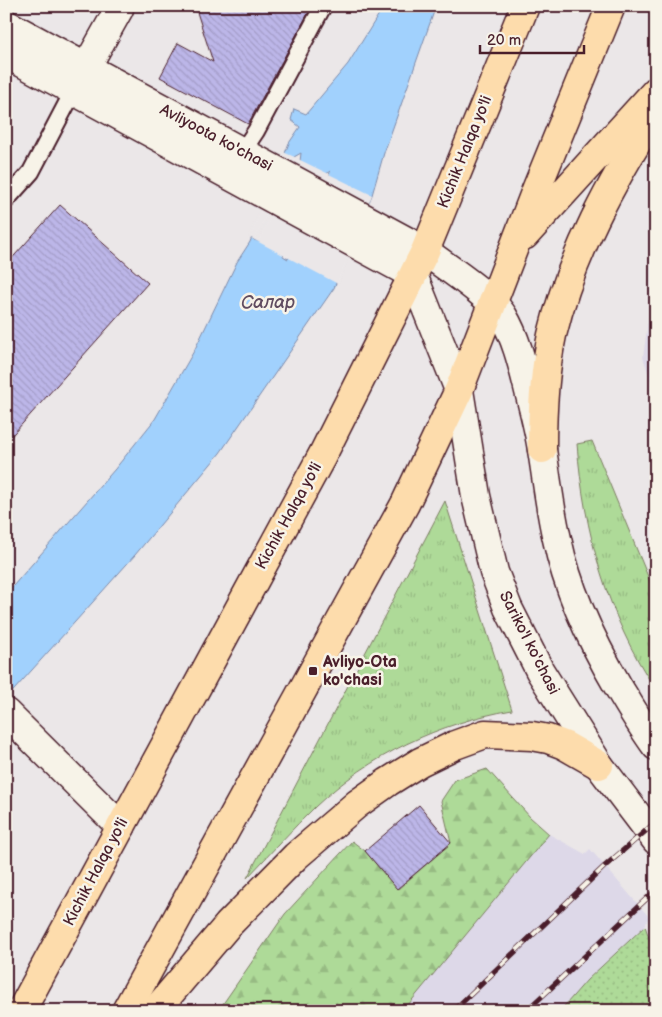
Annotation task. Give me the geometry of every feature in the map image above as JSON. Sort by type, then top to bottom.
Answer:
[{"type":"highway","points":[[467,148],[512,6]]},
{"type":"highway","name":"Kichik Halqa yo'li","points":[[21,1011],[322,456],[419,263],[525,6]]},
{"type":"highway","points":[[126,1011],[405,504],[459,390],[611,6]]},
{"type":"highway","points":[[514,247],[656,91]]},
{"type":"highway","points":[[542,449],[542,411],[548,359],[552,336],[567,286],[586,240],[612,186],[656,112]]},
{"type":"highway","points":[[156,1011],[228,925],[296,856],[357,804],[420,762],[455,745],[486,734],[532,736],[548,739],[564,745],[599,766]]},
{"type":"main road","points":[[80,79],[119,9],[118,6]]},
{"type":"main road","name":"Avliyoota ko'chasi","points":[[6,24],[80,79]]},
{"type":"main road","name":"Avliyoota ko'chasi","points":[[6,54],[80,79],[241,161],[358,230],[493,303]]},
{"type":"main road","name":"Sariko'l ko'chasi","points":[[419,263],[459,390],[476,496],[494,572],[508,608],[536,663],[599,766],[656,840]]},
{"type":"main road","points":[[493,303],[503,316],[518,350],[542,449],[561,560],[575,599],[600,654],[642,727],[656,746]]},
{"type":"main road","points":[[6,713],[121,827]]},
{"type":"lane","points":[[241,161],[323,6]]},
{"type":"lane","points":[[6,200],[31,172],[80,79]]},
{"type":"shaded area","points":[[656,266],[656,397],[643,357]]},
{"type":"shaded area","points":[[549,834],[585,854],[590,849],[649,917],[645,926],[587,980],[560,1011],[403,1011]]},
{"type":"green space","points":[[592,441],[656,596],[656,690],[624,633],[611,603],[592,541],[580,477],[577,444]]},
{"type":"green space","points":[[445,501],[512,710],[458,723],[432,733],[382,757],[359,771],[316,806],[247,878]]},
{"type":"green space","points":[[487,769],[530,817],[549,834],[403,1011],[218,1011],[285,914],[352,841],[365,851],[398,889],[451,843],[441,801],[455,780]]},
{"type":"green space","points":[[645,926],[656,958],[656,1011],[560,1011],[587,980]]},
{"type":"water","name":"Салар","points":[[384,6],[436,6],[384,153],[372,195],[334,288],[220,453],[135,555],[6,699],[6,594],[115,469],[155,419],[194,351],[237,262],[250,242],[289,143],[300,127],[291,120],[294,109],[306,114],[348,64]],"holes":[[[301,153],[300,161],[261,242],[254,240],[252,238],[294,157]],[[330,171],[329,178],[288,259],[283,256],[324,176]]]},
{"type":"pier","points":[[283,152],[297,158],[256,238],[259,239],[298,159],[372,195],[338,284],[249,237]]},
{"type":"building","points":[[195,6],[312,6],[248,124],[160,77],[178,43],[213,62]]},
{"type":"building","points":[[60,205],[148,283],[6,442],[6,265]]},
{"type":"building","points":[[419,805],[451,843],[397,889],[365,851]]},
{"type":"railway","points":[[453,1011],[605,866],[656,822]]},
{"type":"railway","points":[[526,1011],[656,890]]},
{"type":"place","name":"Avliyo-Ota ko'chasi","points":[[313,671]]}]
